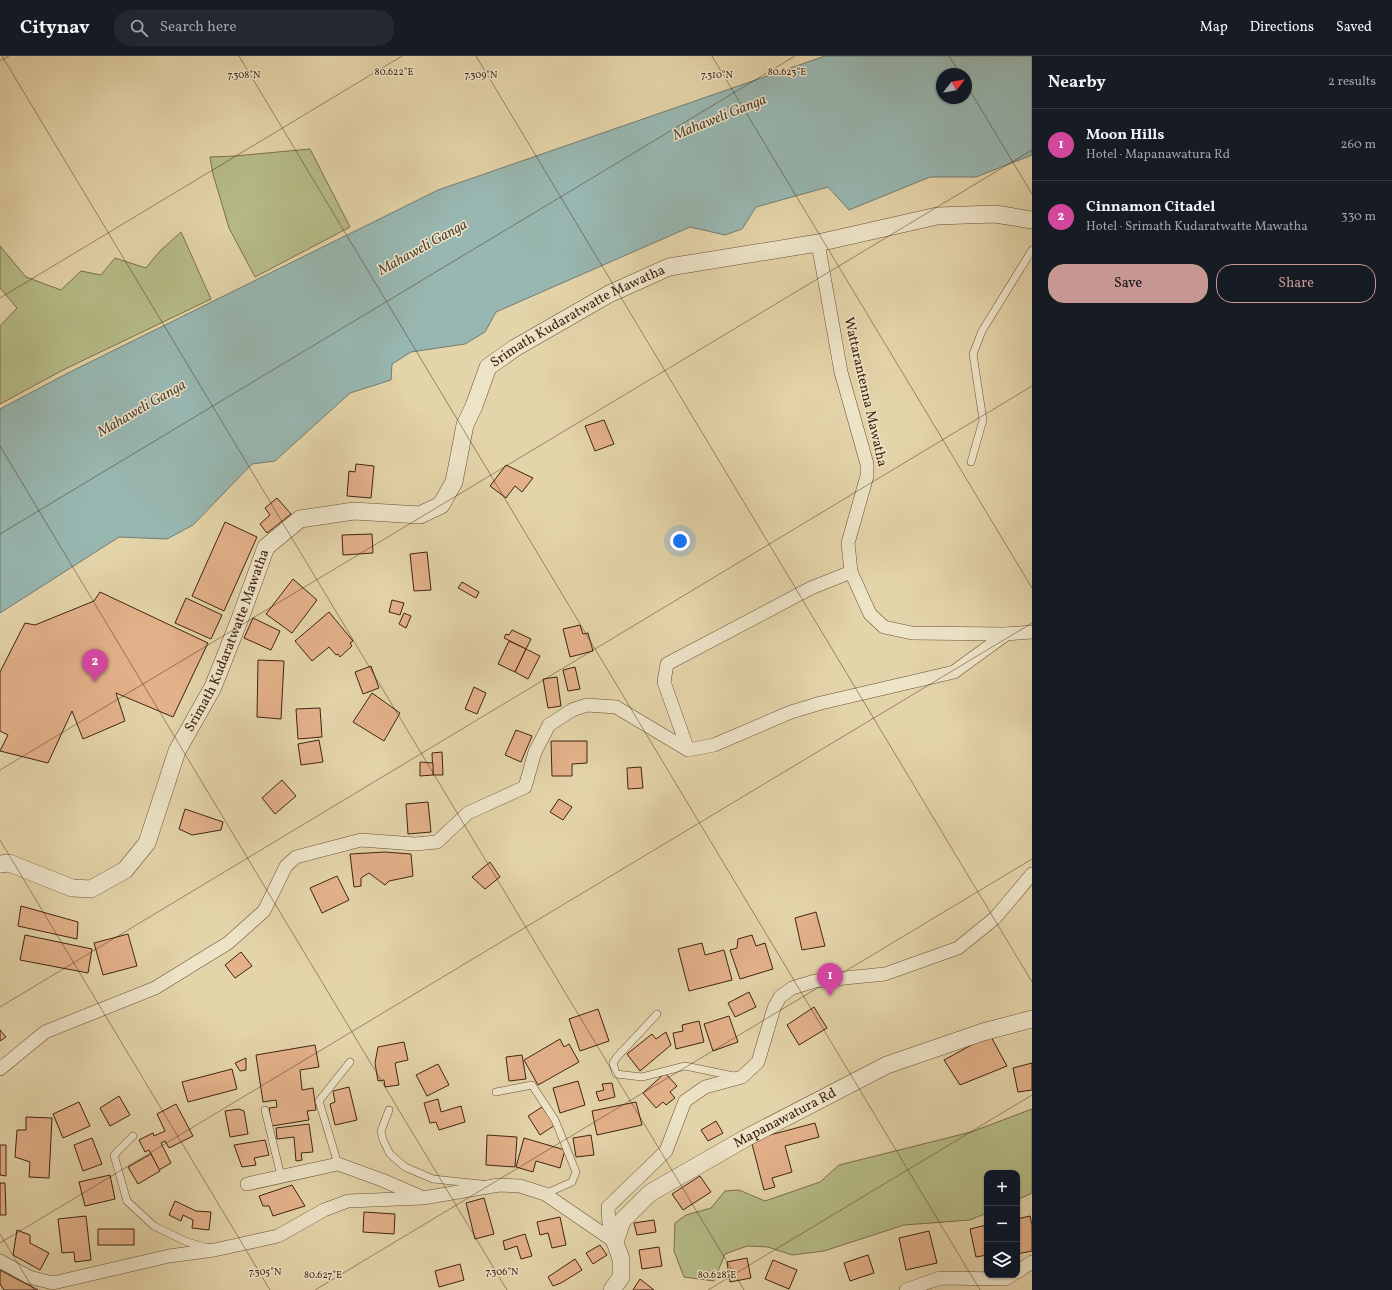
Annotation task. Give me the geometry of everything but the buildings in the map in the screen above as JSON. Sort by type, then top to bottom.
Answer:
[{"type":"street","name":"Srimath Kudaratwatte Mawatha","points":[[0,864],[9,863],[72,888],[91,889],[125,870],[147,843],[177,751],[213,687],[266,547],[300,519],[354,511],[420,515],[441,505],[454,482],[465,426],[488,367],[515,348],[609,294],[669,267],[818,243],[937,216],[995,214],[1032,220]]},
{"type":"street","name":"Wattarantenna Mawatha","points":[[818,243],[841,372],[867,464],[867,476],[848,543],[851,572],[870,614],[884,627],[912,633],[1006,634],[1032,632]]},
{"type":"street","points":[[688,750],[664,682],[667,664],[811,588],[851,572]]},
{"type":"street","points":[[0,1070],[45,1032],[155,988],[228,943],[264,911],[286,866],[296,857],[361,840],[414,844],[437,842],[468,813],[525,787],[535,752],[549,725],[572,710],[588,705],[616,707],[688,750],[714,745],[791,712],[821,703],[954,672],[1006,634]]},
{"type":"street","points":[[612,1290],[621,1277],[621,1259],[609,1225],[608,1207],[666,1151],[685,1101],[705,1087],[742,1077],[758,1062],[774,1008],[780,997],[792,988],[815,981],[886,974],[958,948],[995,918],[1032,874]]},
{"type":"street","name":"Mapanawatura Rd","points":[[615,1242],[622,1221],[650,1193],[746,1138],[887,1065],[983,1032],[1032,1019]]},
{"type":"street","points":[[247,1184],[338,1164],[382,1180],[423,1198]]},
{"type":"street","points":[[0,1261],[29,1277],[53,1283],[169,1256],[214,1250],[278,1236],[324,1210],[348,1201],[423,1198],[499,1185],[520,1186],[545,1194],[615,1242]]},
{"type":"street","points":[[1020,1270],[1032,1262]]},
{"type":"street","points":[[906,1290],[940,1278],[1007,1278]]},
{"type":"lane","points":[[971,462],[982,420],[973,354],[982,331],[1032,250]]},
{"type":"lane","points":[[657,1014],[617,1057],[613,1063],[616,1074],[642,1077],[685,1066],[742,1077]]},
{"type":"lane","points":[[338,1164],[319,1101],[350,1062]]},
{"type":"lane","points":[[496,1092],[532,1085],[555,1120],[576,1172],[572,1182],[545,1194]]},
{"type":"lane","points":[[265,1110],[280,1176]]},
{"type":"lane","points":[[389,1110],[382,1131],[383,1140],[390,1154],[405,1167],[433,1179],[499,1185]]},
{"type":"lane","points":[[132,1136],[114,1155],[127,1202],[154,1226],[187,1242],[214,1250]]},
{"type":"green space","points":[[310,149],[350,227],[255,277],[229,228],[213,174],[210,157]]},
{"type":"green space","points":[[181,232],[211,299],[63,370],[0,404],[0,326],[17,308],[0,288],[0,246],[26,277],[61,290],[81,271],[101,275],[115,258],[146,268],[160,251]]},
{"type":"green space","points":[[1032,1109],[1032,1193],[1020,1199],[1020,1170],[984,1170],[984,1214],[970,1220],[904,1225],[824,1251],[792,1255],[768,1247],[747,1246],[725,1254],[714,1281],[684,1277],[674,1251],[675,1223],[686,1215],[711,1208],[725,1191],[739,1190],[765,1201],[820,1182],[839,1165],[971,1132]]},
{"type":"water","name":"Mahaweli Ganga","points":[[825,56],[1032,56],[1032,155],[976,177],[930,177],[849,210],[828,187],[756,207],[742,229],[725,235],[690,227],[496,312],[485,332],[465,344],[411,352],[392,364],[391,380],[350,393],[275,461],[252,464],[193,525],[167,539],[119,537],[0,613],[0,409],[66,374],[438,190]]},
{"type":"place","name":"Cinnamon Citadel","points":[[95,682]]},
{"type":"place","name":"Moon Hills","points":[[830,996]]}]
